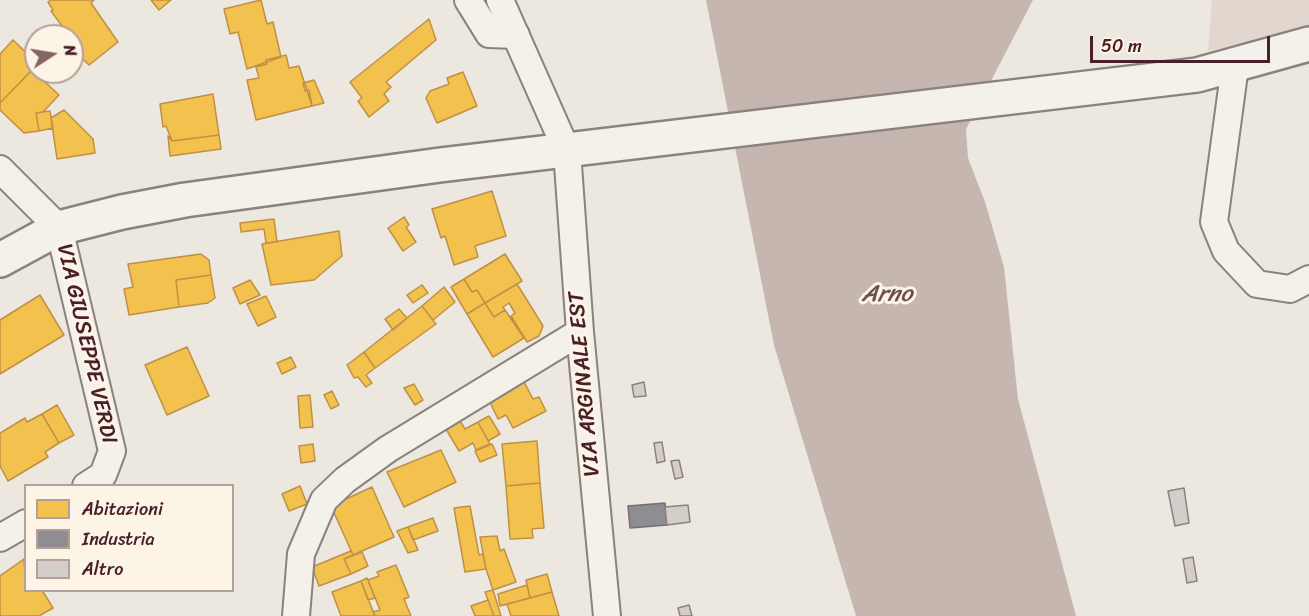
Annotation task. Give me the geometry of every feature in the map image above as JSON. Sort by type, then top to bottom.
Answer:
[{"type":"main road","points":[[0,260],[59,228],[122,212],[185,200],[567,151],[1197,75],[1309,44]]},
{"type":"street","points":[[468,0],[489,34],[516,35]]},
{"type":"street","name":"VIA ARGINALE EST","points":[[500,0],[567,151],[580,332],[607,616]]},
{"type":"street","points":[[1234,66],[1214,222],[1226,251],[1257,284],[1290,289],[1309,279]]},
{"type":"street","points":[[0,169],[59,228]]},
{"type":"street","name":"VIA GIUSEPPE VERDI","points":[[59,228],[112,451],[103,475],[89,484]]},
{"type":"street","points":[[296,616],[301,554],[324,500],[345,480],[388,449],[580,332]]},
{"type":"street","points":[[0,538],[24,524]]},
{"type":"shaded area","points":[[1212,0],[1309,0],[1309,28],[1208,51]]},
{"type":"water","name":"Arno","points":[[706,0],[1033,0],[966,129],[968,158],[985,202],[1004,267],[1018,399],[1076,616],[856,616],[774,345]]},
{"type":"building: Abitazioni","points":[[51,0],[94,0],[91,3],[118,42],[89,65],[84,60],[84,24],[61,24],[51,11],[53,10],[48,2]]},
{"type":"building: Abitazioni","points":[[151,0],[171,0],[159,10]]},
{"type":"building: Abitazioni","points":[[261,0],[267,24],[273,22],[281,57],[247,69],[238,32],[230,34],[224,9]]},
{"type":"building: Abitazioni","points":[[429,19],[436,40],[386,82],[391,87],[384,94],[389,101],[369,117],[358,101],[362,98],[350,82]]},
{"type":"building: Abitazioni","points":[[13,40],[24,51],[24,78],[0,103],[0,54]]},
{"type":"building: Abitazioni","points":[[286,55],[289,68],[299,66],[312,106],[256,120],[247,80],[259,78],[256,67],[267,64],[266,60]]},
{"type":"building: Abitazioni","points":[[463,72],[477,106],[437,123],[426,98],[430,91],[449,84],[447,78]]},
{"type":"building: Abitazioni","points":[[24,78],[24,84],[47,84],[59,95],[43,112],[36,113],[39,131],[24,133],[0,110],[0,103]]},
{"type":"building: Abitazioni","points":[[314,80],[324,103],[312,106],[309,90],[305,91],[303,83]]},
{"type":"building: Abitazioni","points":[[213,94],[219,135],[172,141],[166,126],[163,127],[160,104]]},
{"type":"building: Abitazioni","points":[[64,110],[93,139],[95,153],[57,159],[51,118]]},
{"type":"building: Abitazioni","points":[[50,111],[53,128],[39,131],[36,113]]},
{"type":"building: Abitazioni","points":[[219,135],[221,149],[170,156],[168,136],[172,141]]},
{"type":"building: Abitazioni","points":[[492,191],[506,236],[475,246],[478,257],[454,265],[445,236],[441,238],[432,209]]},
{"type":"building: Abitazioni","points":[[404,217],[409,225],[406,227],[416,242],[403,251],[388,228]]},
{"type":"building: Abitazioni","points":[[274,219],[277,242],[266,243],[264,229],[241,232],[240,223]]},
{"type":"building: Abitazioni","points":[[339,231],[342,256],[314,280],[271,285],[262,244]]},
{"type":"building: Abitazioni","points":[[201,254],[209,260],[211,275],[176,280],[179,307],[129,315],[124,289],[133,287],[128,264]]},
{"type":"building: Abitazioni","points":[[505,254],[522,281],[485,303],[477,290],[472,292],[464,279]]},
{"type":"building: Abitazioni","points":[[211,275],[215,298],[208,303],[179,307],[176,280]]},
{"type":"building: Abitazioni","points":[[464,279],[472,292],[477,290],[485,303],[467,314],[451,287]]},
{"type":"building: Abitazioni","points":[[250,280],[260,295],[240,304],[233,288]]},
{"type":"building: Abitazioni","points":[[517,284],[543,326],[539,336],[527,342],[511,316],[515,313],[509,303],[503,307],[505,310],[494,317],[485,303]]},
{"type":"building: Abitazioni","points":[[422,285],[428,293],[413,303],[407,295]]},
{"type":"building: Abitazioni","points":[[444,287],[455,302],[433,320],[422,306]]},
{"type":"building: Abitazioni","points":[[40,295],[64,335],[0,374],[0,320]]},
{"type":"building: Abitazioni","points":[[266,296],[276,317],[258,326],[247,304]]},
{"type":"building: Abitazioni","points":[[485,303],[494,317],[505,310],[524,338],[493,357],[467,314]]},
{"type":"building: Abitazioni","points":[[422,306],[436,324],[375,368],[364,352]]},
{"type":"building: Abitazioni","points":[[399,309],[407,318],[393,330],[385,319]]},
{"type":"building: Abitazioni","points":[[187,347],[209,396],[167,415],[145,365]]},
{"type":"building: Abitazioni","points":[[364,352],[375,368],[366,375],[372,383],[366,387],[358,377],[354,378],[347,365]]},
{"type":"building: Abitazioni","points":[[291,357],[296,367],[282,374],[277,363]]},
{"type":"building: Abitazioni","points":[[523,380],[533,399],[539,397],[546,411],[513,428],[506,415],[498,419],[488,398]]},
{"type":"building: Abitazioni","points":[[414,384],[423,400],[415,405],[404,388]]},
{"type":"building: Abitazioni","points":[[332,391],[339,405],[331,409],[324,395]]},
{"type":"building: Abitazioni","points":[[310,395],[313,427],[300,428],[298,396]]},
{"type":"building: Abitazioni","points":[[57,405],[74,435],[59,443],[42,414]]},
{"type":"building: Abitazioni","points":[[42,414],[59,443],[45,452],[48,457],[8,481],[0,466],[0,433],[25,418],[27,422]]},
{"type":"building: Abitazioni","points":[[457,416],[465,429],[478,422],[490,444],[476,450],[473,443],[459,451],[443,424]]},
{"type":"building: Abitazioni","points":[[489,416],[500,434],[488,441],[478,422]]},
{"type":"building: Abitazioni","points":[[537,441],[540,483],[506,486],[502,444]]},
{"type":"building: Abitazioni","points":[[313,444],[315,461],[301,463],[299,446]]},
{"type":"building: Abitazioni","points":[[492,444],[497,455],[480,462],[475,451]]},
{"type":"building: Abitazioni","points":[[441,450],[456,482],[404,507],[387,472]]},
{"type":"building: Abitazioni","points":[[540,483],[544,528],[532,529],[533,538],[510,539],[506,486]]},
{"type":"building: Abitazioni","points":[[300,486],[307,504],[289,511],[282,494]]},
{"type":"building: Abitazioni","points":[[372,487],[394,537],[353,555],[331,506]]},
{"type":"building: Abitazioni","points":[[470,506],[479,555],[483,554],[486,569],[465,572],[454,508]]},
{"type":"building: Abitazioni","points":[[433,518],[438,531],[413,540],[408,527]]},
{"type":"building: Abitazioni","points":[[408,527],[418,550],[408,553],[397,531]]},
{"type":"building: Abitazioni","points":[[497,536],[500,551],[504,549],[516,582],[493,590],[480,537]]},
{"type":"building: Abitazioni","points":[[351,551],[353,555],[344,559],[351,574],[319,586],[312,567]]},
{"type":"building: Abitazioni","points":[[362,552],[368,566],[351,574],[344,559]]},
{"type":"building: Abitazioni","points":[[24,559],[24,592],[43,592],[53,608],[39,616],[0,616],[0,576]]},
{"type":"building: Abitazioni","points":[[396,565],[409,597],[404,599],[411,616],[375,616],[373,612],[380,610],[368,580],[379,576],[377,572]]},
{"type":"building: Abitazioni","points":[[547,574],[552,592],[530,598],[526,580]]},
{"type":"building: Abitazioni","points":[[367,578],[375,598],[368,600],[361,581]]},
{"type":"building: Abitazioni","points":[[361,581],[375,616],[341,616],[332,592]]},
{"type":"building: Abitazioni","points":[[527,585],[530,598],[500,606],[498,594]]},
{"type":"building: Abitazioni","points":[[493,590],[501,616],[494,616],[485,592]]},
{"type":"building: Abitazioni","points":[[552,592],[559,616],[511,616],[507,604]]},
{"type":"building: Abitazioni","points":[[488,600],[494,616],[475,616],[471,606]]},
{"type":"building: Industria","points":[[665,503],[667,525],[630,528],[628,506]]},
{"type":"building: Altro","points":[[644,382],[646,396],[634,397],[632,385]]},
{"type":"building: Altro","points":[[662,442],[665,461],[657,463],[654,443]]},
{"type":"building: Altro","points":[[679,460],[683,477],[675,479],[671,461]]},
{"type":"building: Altro","points":[[1184,488],[1189,523],[1175,526],[1168,491]]},
{"type":"building: Altro","points":[[688,505],[690,522],[667,525],[665,507]]},
{"type":"building: Altro","points":[[1193,557],[1197,581],[1187,583],[1183,559]]},
{"type":"building: Altro","points":[[689,605],[692,616],[680,616],[678,608]]}]
